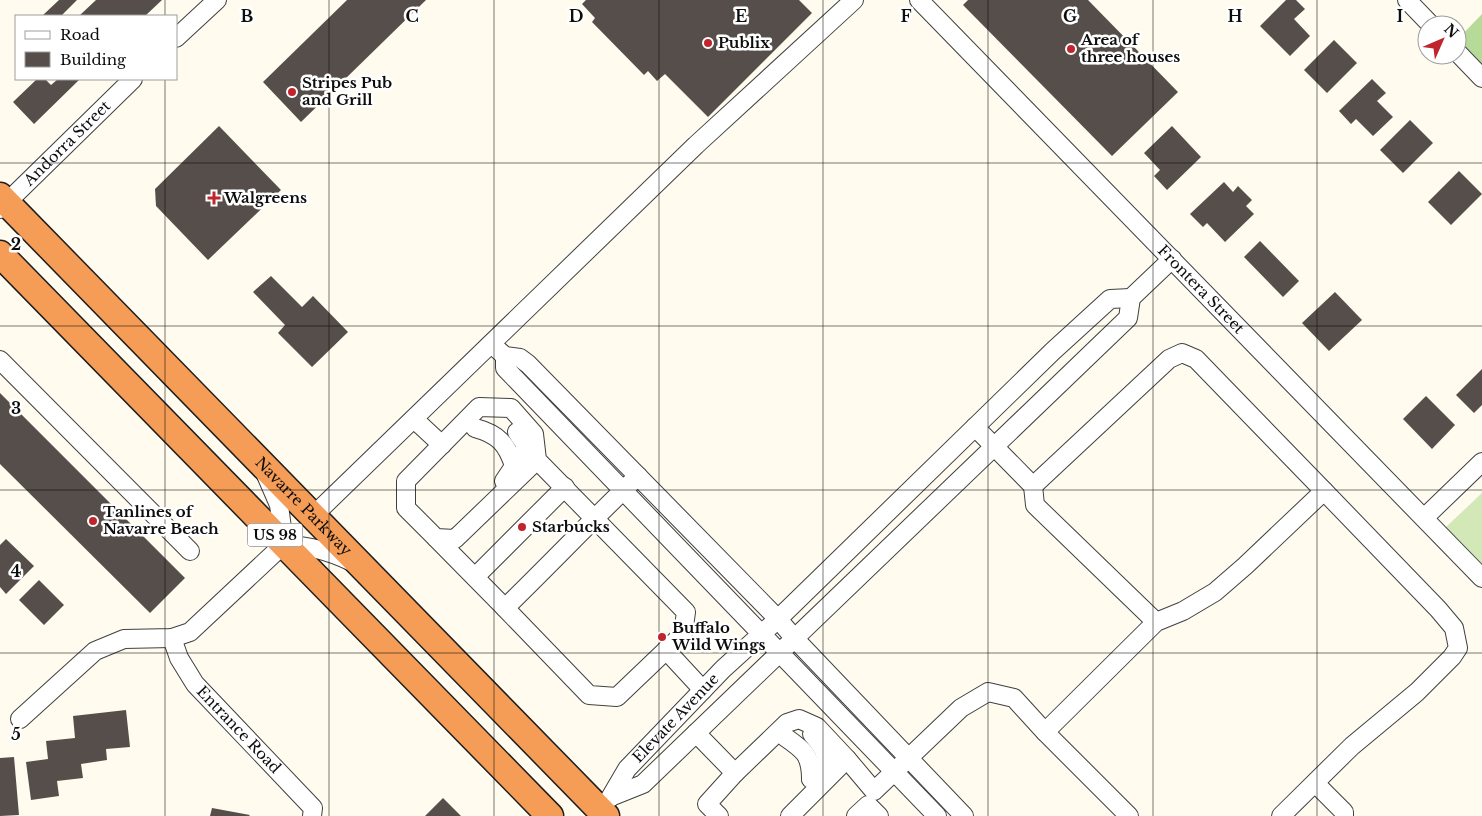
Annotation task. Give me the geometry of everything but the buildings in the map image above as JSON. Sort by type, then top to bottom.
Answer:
[{"type":"highway","name":"Navarre Parkway","points":[[2,203],[602,809]]},
{"type":"highway","name":"US 98","points":[[0,254],[550,816]]},
{"type":"street","points":[[178,36],[217,0]]},
{"type":"street","points":[[313,516],[696,145],[854,0]]},
{"type":"street","name":"Frontera Street","points":[[919,0],[1482,578]]},
{"type":"street","points":[[1407,0],[1421,15]]},
{"type":"street","points":[[1467,62],[1482,78]]},
{"type":"street","name":"Andorra Street","points":[[2,203],[133,80]]},
{"type":"street","points":[[602,809],[643,784],[1128,318],[1131,298],[1172,259]]},
{"type":"street","name":"Elevate Avenue","points":[[602,809],[627,769],[703,690],[975,427],[1110,299],[1131,298]]},
{"type":"street","points":[[490,344],[505,356],[520,358],[528,364],[638,476],[783,613],[794,639],[964,816]]},
{"type":"street","points":[[1033,486],[1169,359],[1182,353],[1196,359],[1438,609],[1454,628],[1458,648],[1452,658],[1417,692],[1352,746],[1281,816]]},
{"type":"street","points":[[505,356],[505,368],[937,816]]},
{"type":"street","points":[[0,360],[190,551]]},
{"type":"street","points":[[479,407],[511,408],[534,434],[537,460],[686,612],[682,634],[617,697],[589,695],[406,508],[406,481],[479,407]]},
{"type":"street","points":[[406,481],[426,475],[484,420],[505,418],[520,434],[527,447],[504,480],[502,494]]},
{"type":"street","points":[[414,419],[442,445]]},
{"type":"street","points":[[975,427],[1033,486],[1035,506],[1156,622]]},
{"type":"street","points":[[436,538],[455,539],[537,460]]},
{"type":"street","points":[[1424,518],[1482,462]]},
{"type":"street","points":[[262,464],[279,505],[284,544]]},
{"type":"street","points":[[505,608],[638,476]]},
{"type":"street","points":[[475,577],[565,487]]},
{"type":"street","points":[[1045,732],[1156,622],[1182,611],[1215,592],[1324,492]]},
{"type":"street","points":[[20,720],[95,651],[124,639],[172,638],[190,632],[284,544],[314,547],[365,569]]},
{"type":"street","name":"Entrance Road","points":[[172,638],[179,658],[195,684],[313,808],[312,816]]},
{"type":"street","points":[[666,650],[703,690]]},
{"type":"street","points":[[719,816],[707,804],[735,773],[787,723],[799,718],[817,727],[847,759],[869,807],[894,772],[908,758],[961,708],[988,692],[1014,698],[1045,732],[1129,816]]},
{"type":"street","points":[[735,773],[750,768],[793,730],[811,733],[821,744],[826,756],[825,767],[820,774],[811,779],[794,800],[789,816]]},
{"type":"street","points":[[696,733],[735,773]]},
{"type":"street","points":[[789,816],[847,759]]},
{"type":"street","points":[[1315,783],[1344,812],[1344,816]]},
{"type":"green space","points":[[1482,14],[1482,64],[1467,48],[1467,30]]},
{"type":"green space","points":[[1482,493],[1482,564],[1446,527]]},
{"type":"place","name":"Publix","points":[[708,43]]},
{"type":"place","name":"Area of three houses","points":[[1071,49]]},
{"type":"place","name":"Stripes Pub and Grill","points":[[292,92]]},
{"type":"place","name":"Walgreens","points":[[214,198]]},
{"type":"place","name":"Tanlines of Navarre Beach","points":[[93,521]]},
{"type":"place","name":"Starbucks","points":[[522,527]]},
{"type":"place","name":"Buffalo Wild Wings","points":[[662,637]]}]
